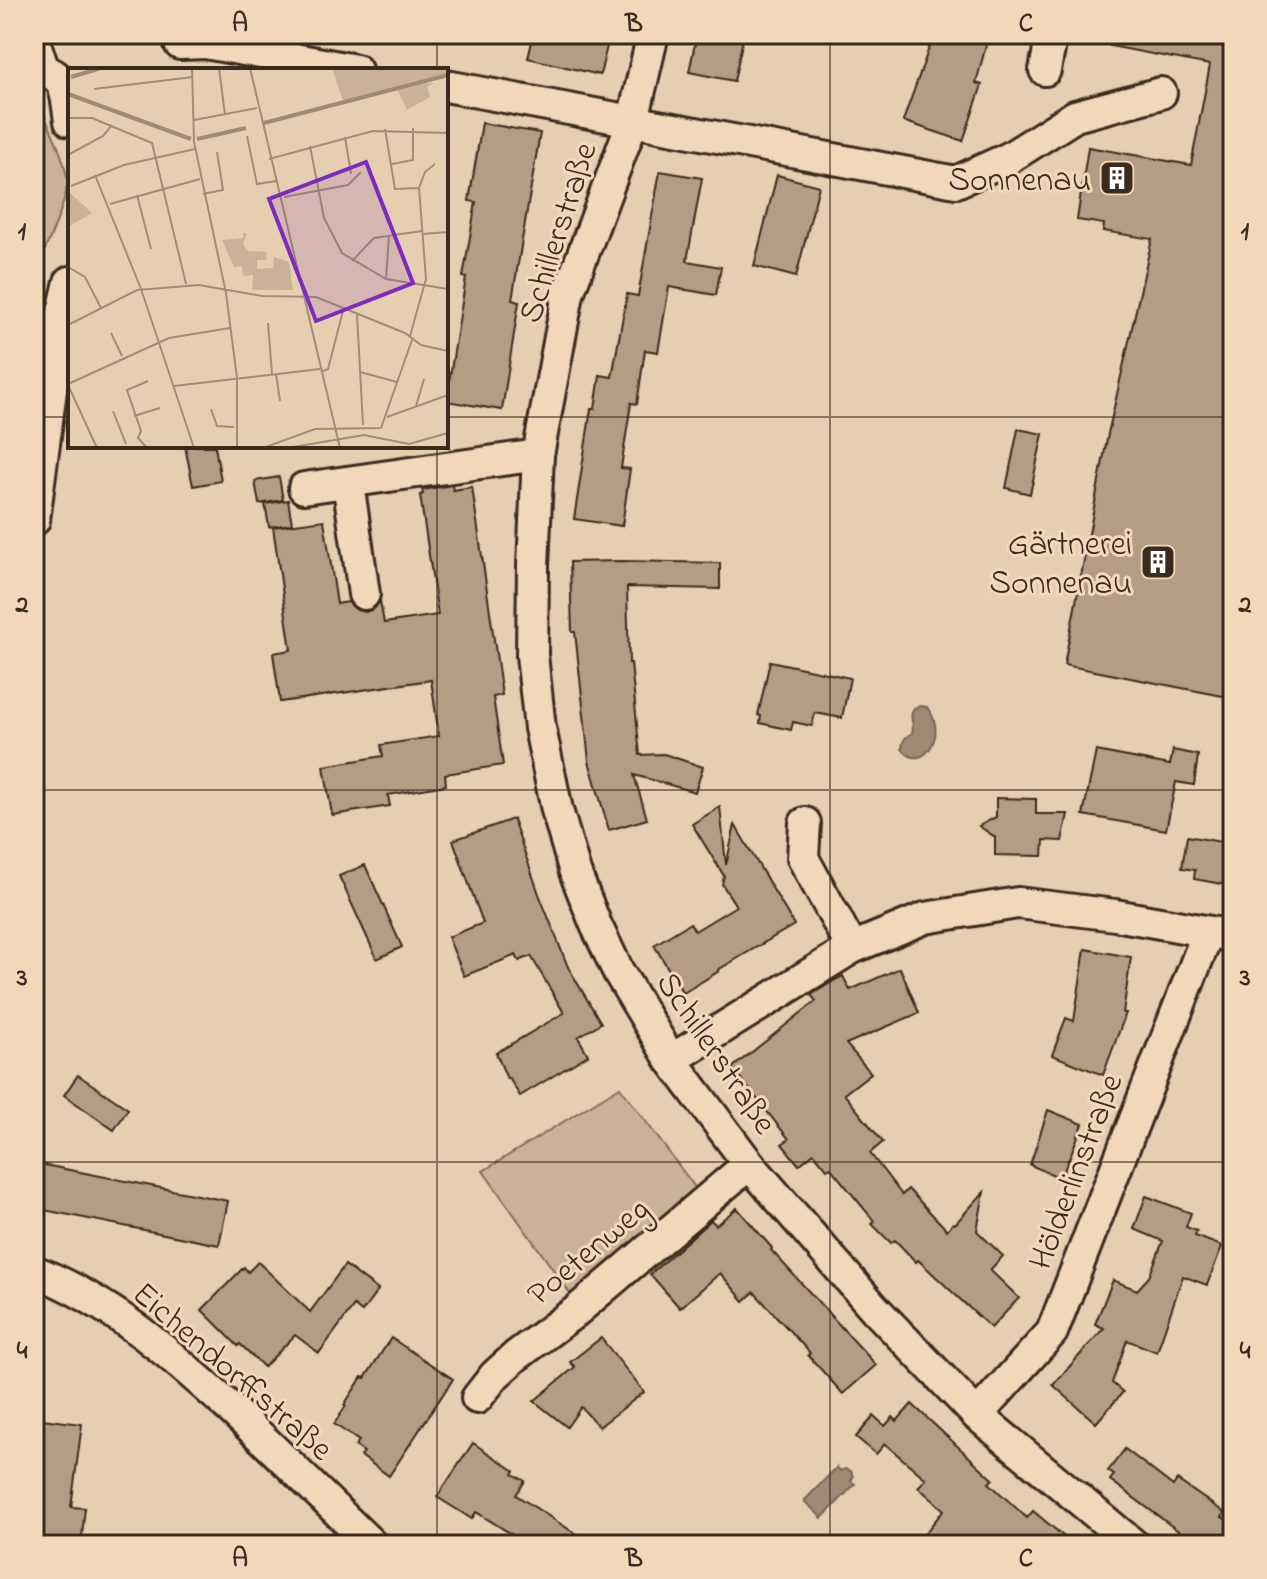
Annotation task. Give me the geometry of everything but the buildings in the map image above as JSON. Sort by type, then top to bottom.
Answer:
[{"type":"street","name":"Schillerstraße","points":[[653,34],[633,120],[568,294],[538,455],[532,655],[540,728],[557,810],[575,872],[618,971],[671,1060],[749,1164],[875,1309],[977,1415],[1134,1545]]},
{"type":"street","points":[[1045,70],[1052,34]]},
{"type":"street","points":[[34,40],[39,71],[56,75],[66,90],[68,106]]},
{"type":"street","points":[[178,49],[205,43],[345,68]]},
{"type":"street","points":[[448,86],[956,182],[1009,158],[1075,116],[1161,93]]},
{"type":"street","points":[[34,520],[59,329],[68,291]]},
{"type":"street","points":[[304,488],[538,455]]},
{"type":"street","points":[[348,482],[364,594]]},
{"type":"street","points":[[805,823],[803,858],[852,948]]},
{"type":"street","points":[[671,1060],[852,948],[925,918],[1018,903],[1115,915],[1220,934]]},
{"type":"street","name":"Hölderlinstraße","points":[[977,1415],[1052,1332],[1220,934]]},
{"type":"street","name":"Poetenweg","points":[[477,1398],[495,1375],[516,1356],[575,1312],[749,1164]]},
{"type":"street","name":"Eichendorffstraße","points":[[34,1271],[110,1310],[172,1357],[372,1545]]},
{"type":"shaded area","points":[[34,96],[58,148],[67,188],[34,275]]},
{"type":"shaded area","points":[[920,706],[927,707],[931,713],[935,733],[926,753],[915,757],[908,755],[902,746],[912,733],[912,711]]},
{"type":"shaded area","points":[[620,1087],[700,1194],[572,1296],[483,1171]]},
{"type":"shaded area","points":[[837,1467],[840,1471],[851,1471],[851,1481],[855,1484],[822,1518],[804,1501]]},
{"type":"place","name":"Sonnenau","points":[[1117,178]]},
{"type":"place","name":"Gärtnerei Sonnenau","points":[[1158,562]]}]
